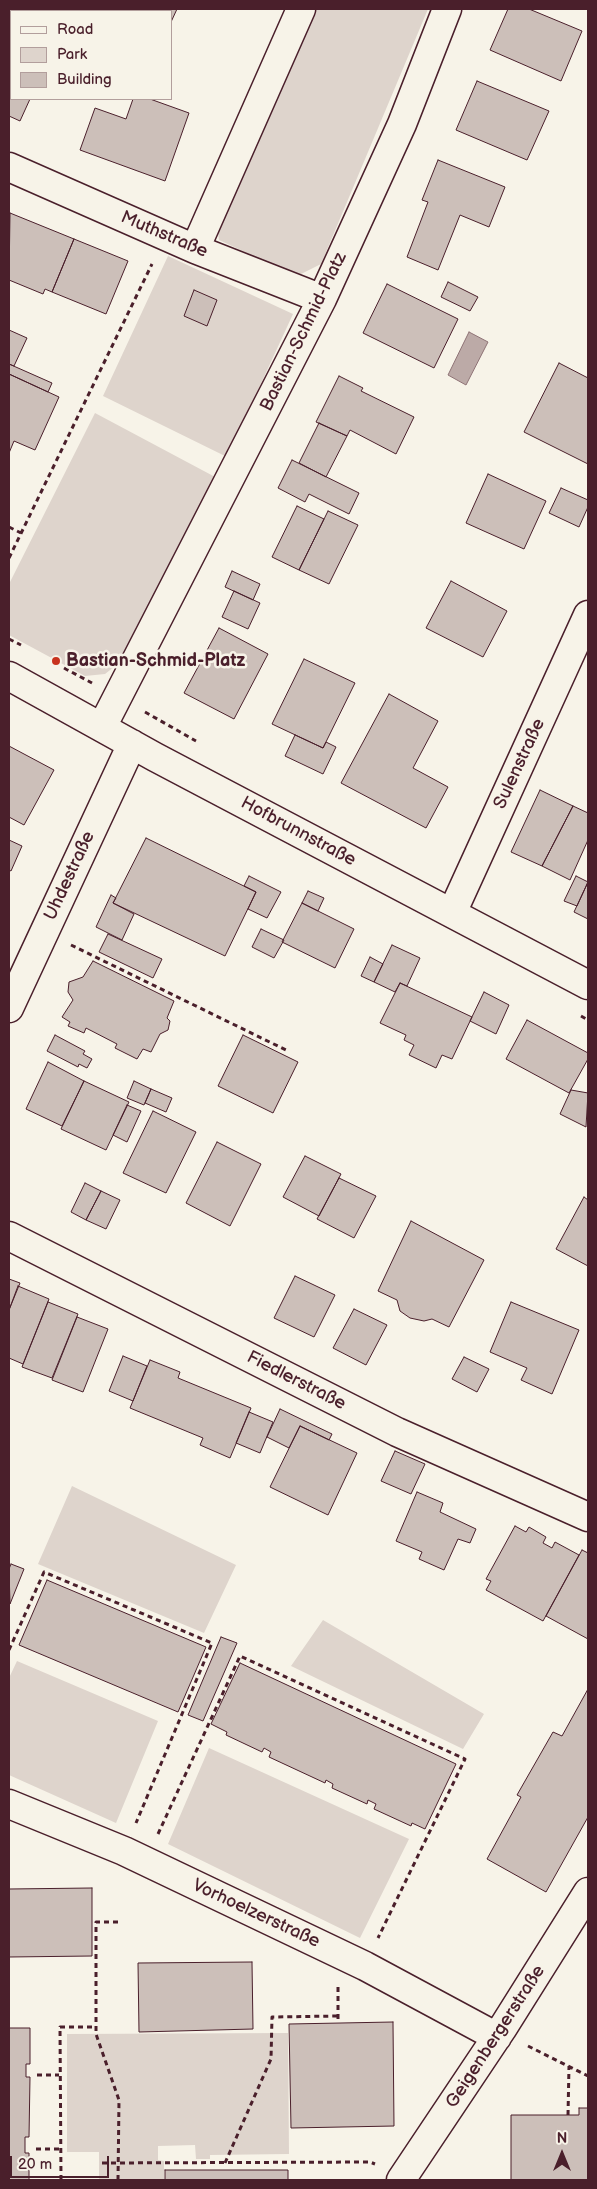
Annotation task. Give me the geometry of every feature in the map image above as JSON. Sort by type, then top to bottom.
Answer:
[{"type":"street","points":[[195,249],[301,9]]},
{"type":"street","name":"Bastian-Schmid-Platz","points":[[102,727],[322,299],[402,124],[447,9]]},
{"type":"street","name":"Muthstraße","points":[[9,167],[195,249],[322,299]]},
{"type":"street","name":"Sulenstraße","points":[[452,913],[588,615]]},
{"type":"street","name":"Hofbrunnstraße","points":[[9,676],[132,744],[588,985]]},
{"type":"street","name":"Uhdestraße","points":[[9,1008],[132,744]]},
{"type":"street","name":"Fiedlerstraße","points":[[9,1236],[397,1432],[588,1517]]},
{"type":"street","name":"Vorhoelzerstraße","points":[[9,1804],[135,1856],[365,1966],[499,2033]]},
{"type":"street","name":"Geigenbergerstraße","points":[[402,2179],[499,2033],[588,1892]]},
{"type":"path","points":[[9,558],[166,236]]},
{"type":"path","points":[[9,527],[21,534]]},
{"type":"path","points":[[44,932],[286,1050]]},
{"type":"path","points":[[9,1650],[44,1572],[212,1643],[135,1856]]},
{"type":"path","points":[[135,1856],[240,1656],[464,1760],[365,1966]]},
{"type":"path","points":[[118,1922],[96,1922],[96,2034],[119,2100],[118,2180]]},
{"type":"path","points":[[224,2163],[271,2059],[272,2017],[338,2016]]},
{"type":"path","points":[[61,2180],[60,2027],[96,2027]]},
{"type":"path","points":[[499,2033],[588,2076]]},
{"type":"path","points":[[568,2115],[569,2066]]},
{"type":"path","points":[[37,2075],[60,2075]]},
{"type":"path","points":[[36,2149],[62,2149]]},
{"type":"path","points":[[102,2163],[370,2162],[402,2179]]},
{"type":"green space","points":[[313,9],[428,9],[321,264],[297,276],[219,240],[217,225]]},
{"type":"green space","points":[[168,256],[293,314],[227,457],[103,396]]},
{"type":"green space","points":[[95,413],[217,478],[119,663],[105,674],[85,676],[9,635],[9,584]]},
{"type":"green space","points":[[72,1486],[236,1565],[204,1633],[38,1564]]},
{"type":"green space","points":[[323,1620],[484,1714],[463,1749],[291,1666]]},
{"type":"green space","points":[[17,1661],[158,1721],[116,1823],[9,1775],[9,1678]]},
{"type":"green space","points":[[209,1748],[409,1839],[360,1938],[168,1844]]},
{"type":"green space","points":[[288,2033],[289,2154],[210,2155],[210,2159],[196,2159],[195,2145],[158,2146],[158,2160],[164,2161],[164,2180],[99,2180],[99,2152],[67,2152],[67,2034]]},
{"type":"shaded area","points":[[469,332],[488,342],[466,385],[448,375]]},
{"type":"building","points":[[108,9],[177,9],[172,20],[172,10]]},
{"type":"building","points":[[508,9],[529,9],[582,31],[561,81],[490,50]]},
{"type":"building","points":[[9,19],[10,72],[9,75]]},
{"type":"building","points":[[9,77],[10,100],[30,100],[20,121],[9,116]]},
{"type":"building","points":[[477,81],[549,111],[527,160],[456,130]]},
{"type":"building","points":[[133,100],[153,100],[189,113],[165,181],[80,150],[95,108],[126,119]]},
{"type":"building","points":[[438,160],[505,187],[489,227],[460,215],[438,270],[407,257],[428,202],[422,200]]},
{"type":"building","points":[[10,213],[74,239],[52,292],[45,289],[43,294],[9,280]]},
{"type":"building","points":[[74,239],[128,261],[106,314],[52,292]]},
{"type":"building","points":[[448,282],[478,297],[470,311],[441,297]]},
{"type":"building","points":[[387,284],[458,319],[434,368],[363,333]]},
{"type":"building","points":[[194,290],[217,300],[207,326],[184,316]]},
{"type":"building","points":[[9,330],[27,338],[14,366],[9,364]]},
{"type":"building","points":[[559,363],[588,378],[588,464],[524,432]]},
{"type":"building","points":[[9,364],[52,383],[48,392],[9,374]]},
{"type":"building","points":[[9,374],[59,397],[35,450],[14,441],[9,453]]},
{"type":"building","points":[[339,376],[363,388],[361,391],[414,417],[396,454],[350,430],[347,436],[316,422]]},
{"type":"building","points":[[319,423],[347,436],[326,477],[299,463]]},
{"type":"building","points":[[292,460],[359,493],[349,514],[309,494],[305,502],[278,488]]},
{"type":"building","points":[[488,474],[546,501],[524,549],[466,523]]},
{"type":"building","points":[[561,488],[588,500],[588,507],[579,527],[549,513]]},
{"type":"building","points":[[297,506],[324,519],[299,570],[272,557]]},
{"type":"building","points":[[328,511],[358,525],[329,584],[299,570]]},
{"type":"building","points":[[232,571],[260,584],[253,600],[225,587]]},
{"type":"building","points":[[451,581],[507,611],[483,657],[426,628]]},
{"type":"building","points":[[234,591],[260,603],[248,629],[222,617]]},
{"type":"building","points":[[219,628],[268,654],[234,719],[184,693]]},
{"type":"building","points":[[304,659],[355,683],[323,748],[272,724]]},
{"type":"building","points":[[389,694],[438,721],[413,768],[448,787],[426,828],[341,783]]},
{"type":"building","points":[[295,735],[323,748],[326,742],[336,747],[323,774],[285,756]]},
{"type":"building","points":[[9,746],[54,770],[24,825],[9,817]]},
{"type":"building","points":[[540,790],[573,806],[542,866],[511,852]]},
{"type":"building","points":[[573,806],[588,813],[588,840],[570,880],[542,866]]},
{"type":"building","points":[[146,838],[256,892],[225,956],[113,903]]},
{"type":"building","points":[[9,840],[22,846],[11,871],[9,870]]},
{"type":"building","points":[[249,876],[281,892],[267,918],[248,909],[256,892],[244,886]]},
{"type":"building","points":[[576,876],[588,882],[577,906],[564,901]]},
{"type":"building","points":[[588,882],[588,919],[574,912]]},
{"type":"building","points":[[308,891],[324,898],[318,911],[302,903]]},
{"type":"building","points":[[111,895],[116,898],[113,903],[134,914],[122,940],[96,927]]},
{"type":"building","points":[[302,903],[354,929],[335,968],[282,942]]},
{"type":"building","points":[[261,929],[284,940],[274,958],[252,947]]},
{"type":"building","points":[[108,934],[162,959],[153,978],[99,952]]},
{"type":"building","points":[[392,945],[420,958],[407,986],[400,983],[395,992],[374,982]]},
{"type":"building","points":[[370,957],[383,964],[374,982],[361,976]]},
{"type":"building","points":[[93,961],[174,1001],[167,1018],[170,1021],[168,1030],[160,1034],[151,1052],[143,1049],[137,1059],[115,1048],[117,1044],[86,1028],[84,1033],[68,1026],[70,1022],[62,1017],[73,1000],[68,992],[69,982],[83,977]]},
{"type":"building","points":[[400,983],[472,1017],[452,1059],[442,1055],[436,1068],[409,1055],[414,1045],[404,1040],[406,1035],[380,1023]]},
{"type":"building","points":[[484,992],[509,1005],[496,1034],[470,1021]]},
{"type":"building","points":[[527,1020],[588,1053],[588,1059],[569,1093],[506,1059]]},
{"type":"building","points":[[55,1035],[85,1051],[83,1054],[92,1059],[87,1068],[79,1064],[78,1067],[47,1051]]},
{"type":"building","points":[[243,1035],[298,1062],[273,1113],[218,1086]]},
{"type":"building","points":[[48,1062],[84,1081],[62,1126],[26,1109]]},
{"type":"building","points":[[84,1081],[129,1102],[106,1150],[61,1129]]},
{"type":"building","points":[[134,1081],[151,1089],[144,1105],[127,1098]]},
{"type":"building","points":[[151,1089],[172,1098],[166,1112],[145,1103]]},
{"type":"building","points":[[571,1090],[588,1093],[586,1127],[560,1114]]},
{"type":"building","points":[[127,1105],[141,1111],[127,1142],[113,1135]]},
{"type":"building","points":[[153,1111],[196,1132],[166,1193],[123,1173]]},
{"type":"building","points":[[217,1142],[261,1164],[230,1226],[186,1203]]},
{"type":"building","points":[[305,1156],[341,1174],[319,1216],[283,1197]]},
{"type":"building","points":[[339,1178],[376,1196],[354,1238],[317,1219]]},
{"type":"building","points":[[85,1183],[101,1191],[86,1220],[71,1212]]},
{"type":"building","points":[[101,1191],[120,1200],[106,1229],[86,1220]]},
{"type":"building","points":[[584,1197],[588,1200],[588,1266],[556,1249]]},
{"type":"building","points":[[411,1221],[484,1260],[449,1327],[432,1319],[424,1321],[410,1318],[400,1311],[397,1300],[378,1291]]},
{"type":"building","points":[[295,1276],[335,1295],[314,1337],[274,1318]]},
{"type":"building","points":[[9,1279],[20,1283],[9,1310]]},
{"type":"building","points":[[18,1286],[49,1299],[23,1364],[9,1358],[9,1310]]},
{"type":"building","points":[[48,1302],[78,1314],[52,1378],[22,1367]]},
{"type":"building","points":[[511,1302],[579,1330],[552,1394],[521,1380],[527,1368],[490,1352]]},
{"type":"building","points":[[354,1309],[387,1325],[366,1365],[333,1348]]},
{"type":"building","points":[[77,1317],[108,1329],[83,1392],[52,1380]]},
{"type":"building","points":[[123,1356],[147,1366],[133,1401],[109,1391]]},
{"type":"building","points":[[464,1357],[489,1369],[477,1392],[452,1379]]},
{"type":"building","points":[[150,1360],[180,1372],[178,1378],[251,1408],[230,1458],[200,1445],[203,1438],[130,1408]]},
{"type":"building","points":[[280,1409],[332,1434],[329,1440],[300,1426],[289,1448],[267,1437]]},
{"type":"building","points":[[249,1412],[273,1422],[260,1453],[236,1443]]},
{"type":"building","points":[[300,1426],[357,1453],[328,1515],[270,1487]]},
{"type":"building","points":[[395,1451],[425,1464],[411,1494],[381,1481]]},
{"type":"building","points":[[417,1492],[443,1503],[440,1512],[476,1529],[470,1543],[458,1539],[444,1570],[419,1559],[422,1552],[396,1541]]},
{"type":"building","points":[[515,1526],[526,1532],[529,1527],[546,1537],[543,1543],[552,1548],[555,1542],[579,1555],[543,1621],[486,1590],[491,1581],[486,1579]]},
{"type":"building","points":[[582,1550],[588,1553],[588,1639],[546,1616]]},
{"type":"building","points":[[11,1564],[24,1569],[10,1604],[9,1569]]},
{"type":"building","points":[[47,1580],[206,1647],[178,1712],[19,1645]]},
{"type":"building","points":[[221,1637],[237,1643],[203,1721],[188,1715]]},
{"type":"building","points":[[240,1663],[456,1764],[425,1829],[412,1823],[411,1826],[374,1809],[376,1804],[368,1800],[367,1804],[332,1788],[333,1784],[326,1780],[325,1783],[269,1757],[271,1752],[264,1748],[262,1752],[226,1735],[227,1732],[211,1724]]},
{"type":"building","points":[[588,1689],[588,1817],[546,1892],[487,1859],[521,1797],[517,1795],[553,1732],[562,1736]]},
{"type":"building","points":[[92,1888],[92,1956],[9,1957],[9,1889]]},
{"type":"building","points":[[252,1962],[253,2029],[139,2032],[138,1963]]},
{"type":"building","points":[[393,2022],[394,2126],[291,2128],[289,2024]]},
{"type":"building","points":[[9,2028],[30,2028],[30,2064],[26,2064],[26,2077],[30,2077],[29,2137],[25,2137],[25,2153],[29,2153],[29,2180],[9,2180]]},
{"type":"building","points":[[579,2108],[588,2108],[588,2180],[511,2180],[511,2115],[579,2115]]},
{"type":"building","points":[[165,2170],[288,2170],[288,2180],[165,2180]]},
{"type":"place","name":"Bastian-Schmid-Platz","points":[[56,661]]}]
